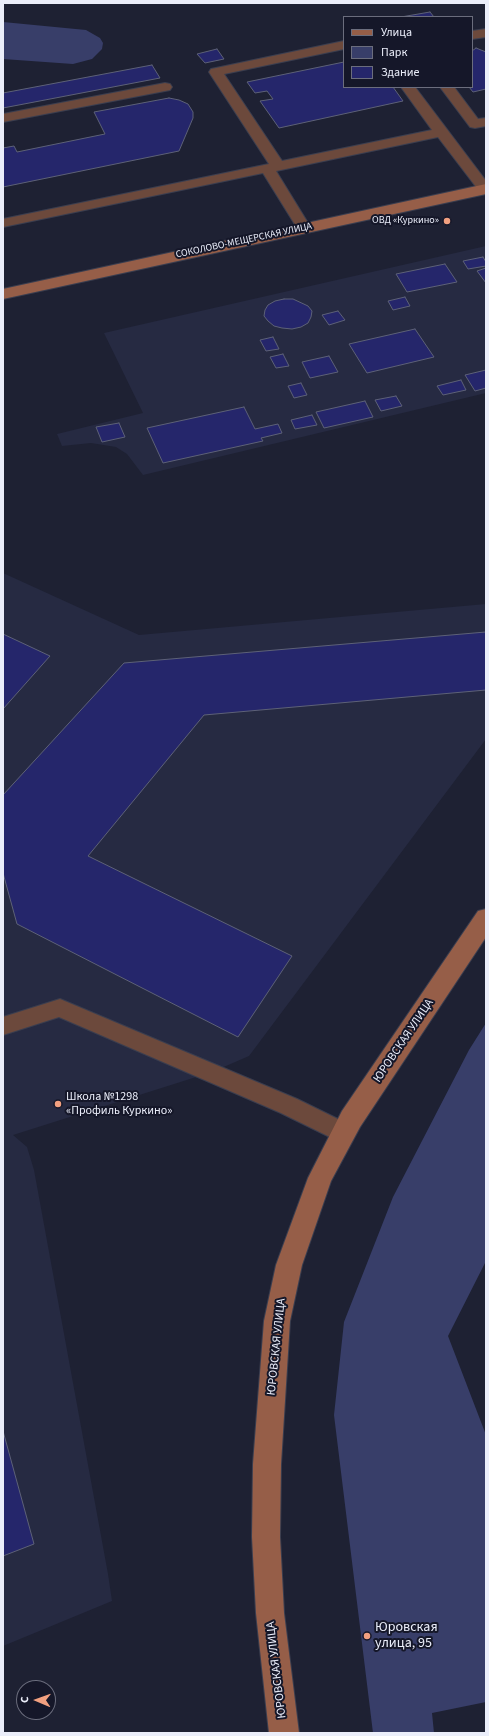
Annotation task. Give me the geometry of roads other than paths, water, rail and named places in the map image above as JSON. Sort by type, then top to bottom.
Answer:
[{"type":"street","name":"СОКОЛОВО-МЕЩЕРСКАЯ УЛИЦА","points":[[3,294],[486,189]]},
{"type":"street","name":"ЮРОВСКАЯ УЛИЦА","points":[[284,1733],[270,1613],[266,1537],[267,1464],[277,1321],[289,1265],[320,1178],[351,1119],[486,918]]},
{"type":"lane","points":[[473,35],[486,33]]},
{"type":"lane","points":[[304,228],[273,167],[216,72],[343,45]]},
{"type":"lane","points":[[3,118],[165,87]]},
{"type":"lane","points":[[409,88],[486,189]]},
{"type":"lane","points":[[448,88],[475,124],[486,122]]},
{"type":"lane","points":[[3,223],[441,132]]},
{"type":"lane","points":[[3,1026],[60,1008],[289,1106],[344,1133]]},
{"type":"place","name":"ОВД «Куркино»","points":[[447,221]]},
{"type":"place","name":"Школа №1298 «Профиль Куркино»","points":[[58,1104]]},
{"type":"place","name":"Юровская улица, 95","points":[[367,1636]]}]
